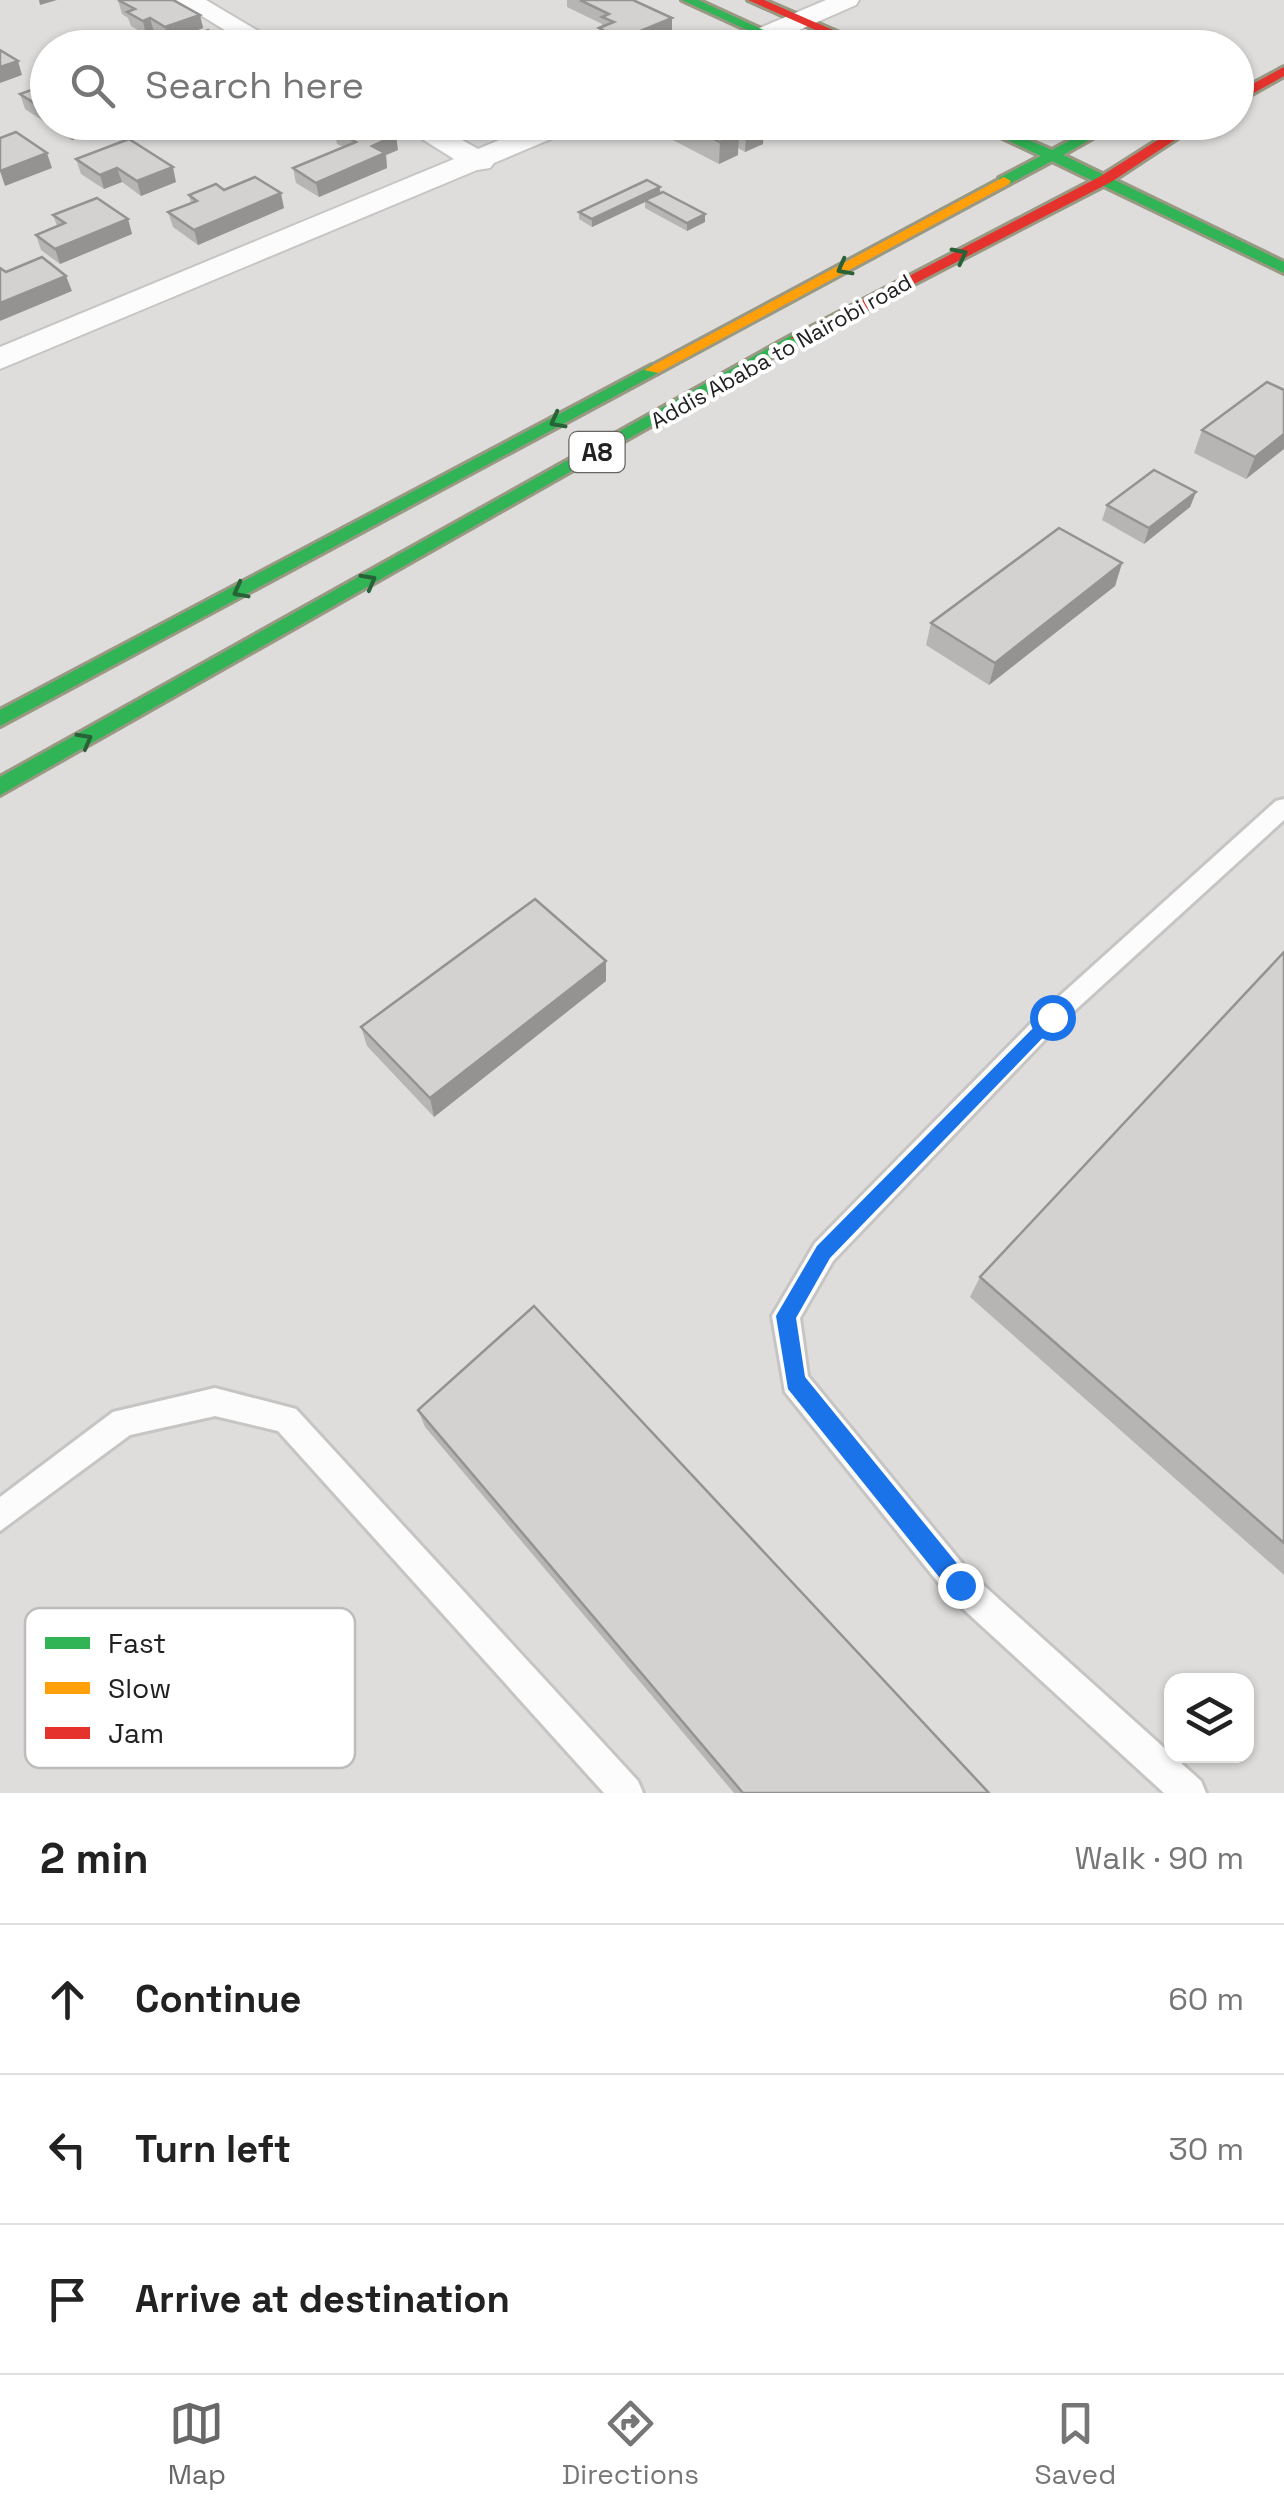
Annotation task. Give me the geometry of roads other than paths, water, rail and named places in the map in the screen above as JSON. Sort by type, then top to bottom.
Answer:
[{"type":"main road","points":[[688,0],[756,30]]},
{"type":"main road","points":[[754,0],[825,30]]},
{"type":"main road","points":[[1254,88],[1284,71]]},
{"type":"main road","points":[[1018,140],[1106,179],[1284,268]]},
{"type":"main road","name":"Addis Ababa to Nairobi road","points":[[0,719],[1083,140]]},
{"type":"main road","points":[[1091,140],[1135,158]]},
{"type":"main road","name":"Addis Ababa to Nairobi road","points":[[0,787],[798,338],[1106,179],[1166,140]]},
{"type":"street","points":[[188,0],[242,30]]},
{"type":"street","points":[[775,30],[847,0]]},
{"type":"street","points":[[442,140],[480,162]]},
{"type":"street","points":[[0,359],[528,140]]},
{"type":"lane","points":[[1189,1793],[960,1585],[795,1382],[786,1316],[824,1252],[1052,1017],[1284,807]]},
{"type":"lane","points":[[0,1516],[123,1422],[216,1402],[286,1419],[626,1793]]}]
